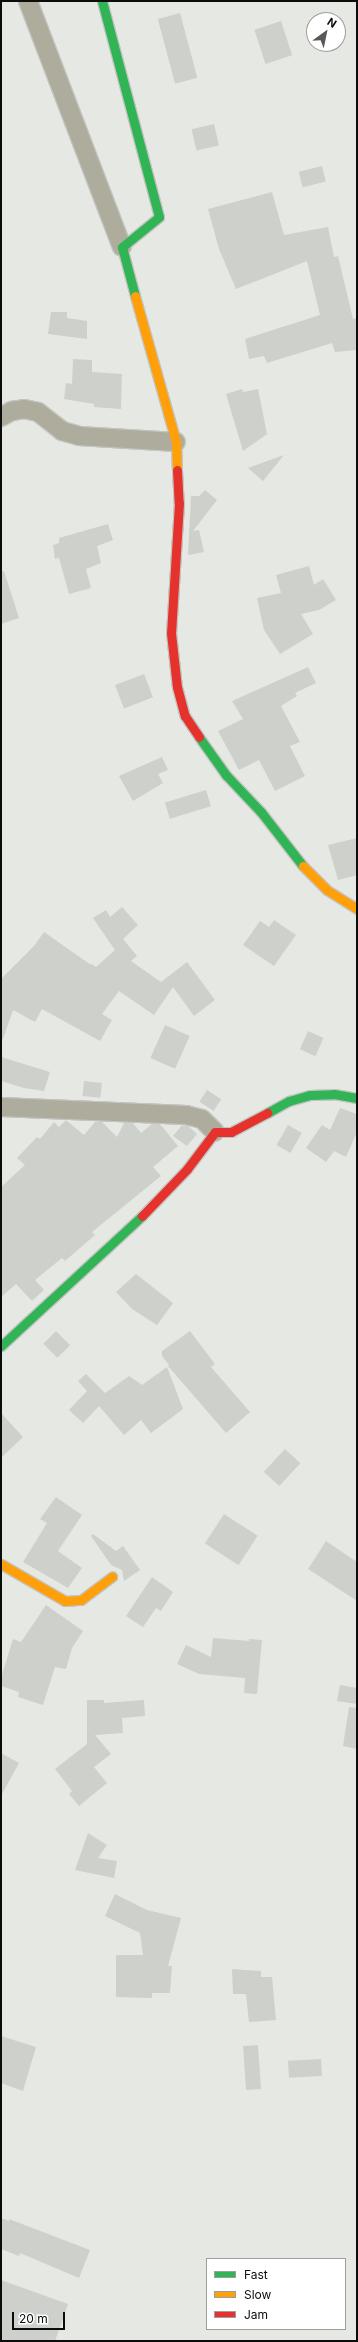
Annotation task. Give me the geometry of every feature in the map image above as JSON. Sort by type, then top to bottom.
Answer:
[{"type":"street","points":[[28,1],[122,247],[176,442],[179,503],[171,633],[177,687],[185,716],[226,775],[261,812],[310,875],[327,890],[357,909]]},
{"type":"street","points":[[102,1],[159,217],[122,247]]},
{"type":"street","points":[[1,416],[12,411],[24,409],[38,412],[62,430],[79,436],[176,442]]},
{"type":"street","points":[[1,1108],[186,1115],[202,1119],[215,1132],[231,1132],[289,1101],[310,1095],[334,1094],[357,1098]]},
{"type":"street","points":[[1,1346],[156,1202],[188,1169],[215,1132]]},
{"type":"street","points":[[1,1564],[65,1601],[81,1600],[112,1577]]},
{"type":"building","points":[[180,13],[197,78],[175,84],[158,19]]},
{"type":"building","points":[[281,21],[292,55],[265,64],[254,30]]},
{"type":"building","points":[[214,124],[219,145],[197,151],[192,129]]},
{"type":"building","points":[[322,166],[326,182],[303,187],[299,172]]},
{"type":"building","points":[[272,192],[284,235],[328,227],[334,257],[338,256],[353,319],[357,318],[357,350],[335,352],[332,343],[267,363],[264,356],[249,359],[245,339],[320,315],[307,261],[236,289],[219,249],[208,209]]},
{"type":"building","points":[[51,312],[67,312],[67,318],[87,321],[87,339],[48,334]]},
{"type":"building","points":[[73,359],[92,360],[92,372],[122,374],[121,409],[94,407],[94,404],[64,399],[66,383],[72,384]]},
{"type":"building","points":[[242,389],[243,392],[258,389],[267,434],[243,451],[226,394]]},
{"type":"building","points":[[284,455],[263,481],[248,468]]},
{"type":"building","points":[[205,490],[217,500],[193,531],[199,530],[204,552],[188,555],[191,496],[199,496]]},
{"type":"building","points":[[108,524],[113,540],[97,546],[101,563],[86,569],[91,588],[69,594],[59,558],[55,559],[53,545],[59,543],[59,538]]},
{"type":"building","points":[[309,566],[314,585],[323,579],[336,600],[319,610],[301,614],[313,634],[280,654],[264,630],[257,598],[281,593],[276,575]]},
{"type":"building","points":[[4,571],[19,618],[1,624],[1,572]]},
{"type":"building","points":[[308,667],[316,683],[295,693],[297,696],[281,706],[300,742],[290,746],[305,776],[275,791],[259,760],[239,770],[218,731],[243,719],[232,701]]},
{"type":"building","points":[[144,674],[153,697],[124,708],[115,685]]},
{"type":"building","points":[[162,757],[168,770],[158,774],[163,783],[133,801],[119,776]]},
{"type":"building","points":[[206,790],[211,806],[170,819],[165,803]]},
{"type":"building","points":[[357,838],[357,875],[338,880],[328,845]]},
{"type":"building","points":[[122,907],[138,925],[123,939],[137,956],[131,961],[161,982],[187,962],[215,1000],[194,1016],[173,987],[154,1015],[119,991],[102,1014],[112,1020],[100,1041],[42,1009],[35,1022],[13,1010],[3,1039],[1,1039],[1,979],[34,946],[44,932],[96,967],[115,950],[93,918],[106,910],[110,917]]},
{"type":"building","points":[[274,920],[296,935],[274,966],[243,945],[260,921],[269,927]]},
{"type":"building","points":[[165,1025],[190,1036],[175,1069],[150,1058]]},
{"type":"building","points":[[308,1031],[324,1038],[315,1056],[300,1049]]},
{"type":"building","points":[[1,1057],[50,1072],[44,1091],[24,1088],[1,1081]]},
{"type":"building","points":[[84,1081],[102,1083],[100,1098],[82,1096]]},
{"type":"building","points":[[207,1090],[221,1099],[214,1111],[199,1102]]},
{"type":"building","points":[[340,1108],[357,1114],[357,1132],[346,1157],[334,1151],[326,1162],[306,1148],[322,1125],[330,1130]]},
{"type":"building","points":[[66,1120],[84,1135],[95,1122],[102,1122],[117,1137],[124,1123],[133,1123],[141,1133],[152,1124],[160,1124],[178,1146],[153,1167],[161,1176],[92,1232],[95,1235],[65,1261],[62,1258],[35,1280],[44,1290],[32,1301],[16,1284],[1,1297],[1,1187],[25,1165],[17,1158],[37,1137],[40,1139],[54,1122],[59,1127]]},
{"type":"building","points":[[182,1125],[188,1126],[197,1134],[187,1146],[173,1136]]},
{"type":"building","points":[[288,1125],[302,1133],[290,1153],[276,1145]]},
{"type":"building","points":[[136,1274],[173,1303],[157,1325],[132,1309],[116,1292]]},
{"type":"building","points":[[56,1331],[70,1345],[57,1358],[43,1344]]},
{"type":"building","points":[[190,1331],[215,1364],[211,1367],[250,1412],[226,1433],[168,1366],[169,1365],[162,1356],[162,1351]]},
{"type":"building","points":[[167,1367],[183,1409],[151,1433],[141,1420],[124,1435],[99,1406],[83,1423],[69,1410],[87,1391],[78,1381],[86,1374],[105,1393],[129,1376],[142,1385]]},
{"type":"building","points":[[1,1413],[23,1437],[1,1458]]},
{"type":"building","points":[[285,1449],[300,1463],[279,1486],[264,1472]]},
{"type":"building","points":[[56,1497],[82,1515],[58,1551],[82,1568],[68,1588],[23,1562],[47,1523],[40,1519]]},
{"type":"building","points":[[224,1514],[258,1536],[238,1565],[205,1543]]},
{"type":"building","points":[[93,1534],[116,1551],[123,1546],[140,1570],[124,1581],[122,1570],[111,1565],[91,1536]]},
{"type":"building","points":[[326,1541],[357,1562],[357,1601],[308,1569]]},
{"type":"building","points":[[152,1577],[173,1592],[161,1611],[156,1608],[143,1627],[126,1616]]},
{"type":"building","points":[[46,1605],[83,1631],[72,1648],[66,1669],[55,1667],[43,1705],[18,1697],[19,1692],[1,1686],[1,1678],[13,1639],[21,1642]]},
{"type":"building","points":[[213,1638],[249,1641],[249,1639],[262,1640],[257,1694],[244,1693],[245,1678],[199,1674],[177,1664],[186,1645],[211,1657]]},
{"type":"building","points":[[340,1685],[357,1688],[357,1704],[337,1701]]},
{"type":"building","points":[[87,1700],[104,1700],[104,1703],[144,1700],[145,1716],[122,1718],[123,1733],[95,1735],[111,1754],[94,1767],[107,1783],[79,1806],[69,1794],[72,1791],[55,1769],[87,1744]]},
{"type":"building","points":[[349,1707],[357,1708],[357,1749],[343,1746]]},
{"type":"building","points":[[1,1753],[19,1763],[1,1796]]},
{"type":"building","points":[[88,1833],[107,1845],[98,1858],[117,1861],[114,1878],[75,1870]]},
{"type":"building","points":[[115,1894],[147,1910],[181,1918],[168,1966],[172,1966],[170,1993],[152,1993],[152,1998],[116,1997],[116,1955],[143,1955],[140,1933],[105,1916]]},
{"type":"building","points":[[232,1969],[261,1971],[261,1977],[272,1977],[276,2020],[249,2022],[246,1994],[233,1994]]},
{"type":"building","points":[[1,2036],[36,2047],[23,2091],[1,2083]]},
{"type":"building","points":[[258,2045],[261,2089],[246,2090],[243,2046]]},
{"type":"building","points":[[321,2059],[322,2076],[289,2078],[288,2061]]},
{"type":"building","points":[[1,2218],[9,2221],[9,2219],[90,2250],[79,2278],[20,2253],[19,2256],[1,2249]]},
{"type":"building","points":[[1,2280],[68,2304],[55,2341],[1,2341]]},
{"type":"traffic: fast","points":[[102,1],[159,217],[122,247],[135,296]]},
{"type":"traffic: fast","points":[[199,737],[226,775],[261,812],[303,866]]},
{"type":"traffic: fast","points":[[267,1113],[289,1101],[310,1095],[334,1094],[357,1098]]},
{"type":"traffic: fast","points":[[1,1346],[142,1216]]},
{"type":"traffic: slow","points":[[135,296],[176,442],[177,470]]},
{"type":"traffic: slow","points":[[303,866],[327,890],[357,909]]},
{"type":"traffic: slow","points":[[1,1564],[65,1601],[81,1600],[112,1577]]},
{"type":"traffic: jam","points":[[177,470],[179,503],[171,633],[177,687],[185,716],[199,737]]},
{"type":"traffic: jam","points":[[142,1216],[187,1169],[215,1132],[231,1132],[267,1113]]}]
